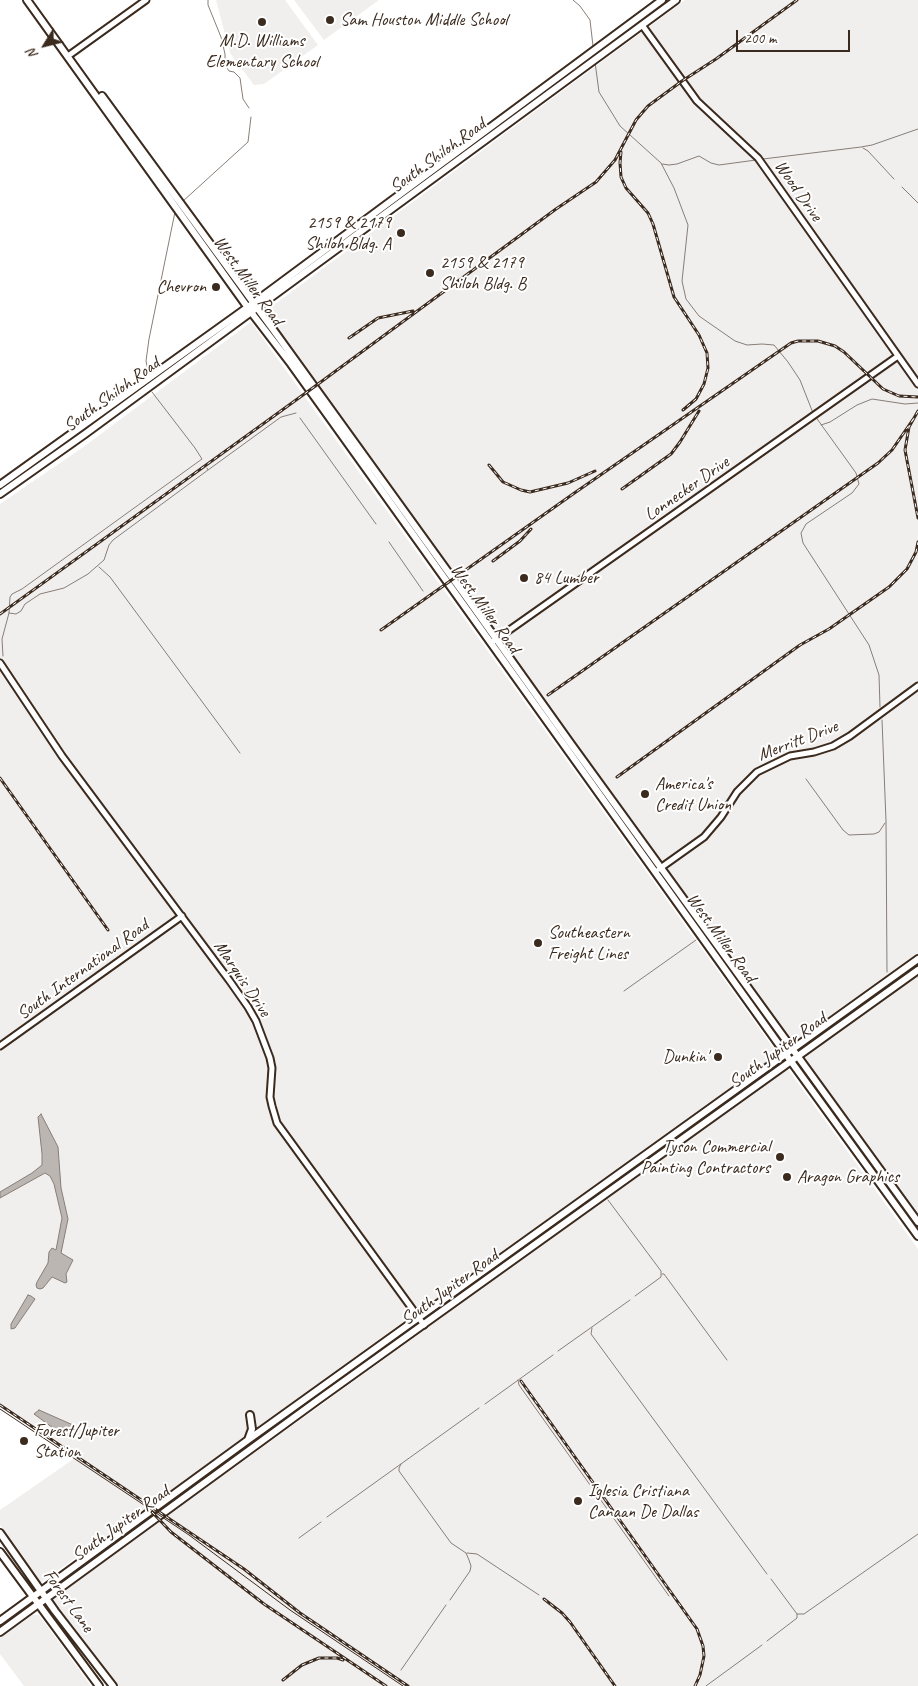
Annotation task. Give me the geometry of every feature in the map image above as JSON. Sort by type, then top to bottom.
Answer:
[{"type":"main road","name":"West Miller Road","points":[[27,0],[252,307],[291,364],[658,870],[918,1222]]},
{"type":"main road","name":"West Miller Road","points":[[32,0],[69,55]]},
{"type":"main road","name":"South Shiloh Road","points":[[0,494],[662,0]]},
{"type":"main road","name":"South Shiloh Road","points":[[0,486],[252,307],[676,0]]},
{"type":"main road","name":"West Miller Road","points":[[252,307],[314,387],[493,641]]},
{"type":"main road","name":"West Miller Road","points":[[658,870],[788,1057],[918,1236]]},
{"type":"main road","name":"South Jupiter Road","points":[[0,1632],[344,1381],[613,1189],[788,1057],[792,1050],[918,959]]},
{"type":"main road","name":"South Jupiter Road","points":[[0,1621],[198,1476],[608,1182],[788,1057],[796,1056],[918,970]]},
{"type":"main road","points":[[848,1140],[855,1136]]},
{"type":"main road","points":[[608,1182],[613,1189]]},
{"type":"main road","points":[[532,1236],[537,1243]]},
{"type":"main road","points":[[340,1375],[344,1381]]},
{"type":"main road","points":[[248,1440],[252,1428],[250,1415]]},
{"type":"main road","points":[[198,1476],[203,1483]]},
{"type":"main road","name":"Forest Lane","points":[[0,1533],[112,1686]]},
{"type":"main road","points":[[106,1543],[111,1550]]},
{"type":"main road","name":"Forest Lane","points":[[0,1552],[99,1686]]},
{"type":"street","points":[[69,55],[146,0]]},
{"type":"street","name":"Wood Drive","points":[[642,25],[697,100],[758,158],[918,384]]},
{"type":"street","name":"Lonnecker Drive","points":[[493,641],[898,356]]},
{"type":"street","name":"Marquis Drive","points":[[0,663],[63,759],[182,916],[256,1020],[270,1058],[272,1068],[270,1097],[277,1123],[424,1324]]},
{"type":"street","name":"Merritt Drive","points":[[658,870],[704,837],[721,817],[736,792],[757,772],[790,756],[820,751],[833,746],[850,736],[918,686]]},
{"type":"street","name":"South International Road","points":[[0,1046],[182,916]]},
{"type":"shaded area","name":"M.D. Williams Elementary School","points":[[216,0],[285,0],[318,45],[264,84],[254,85],[230,53]]},
{"type":"shaded area","name":"Sam Houston Middle School","points":[[294,0],[379,0],[324,40]]},
{"type":"shaded area","points":[[685,0],[918,0],[918,956],[792,1047],[263,313]]},
{"type":"shaded area","points":[[251,322],[779,1056],[40,1583],[0,1525],[0,1510],[75,1458],[0,1406],[0,504],[82,448]]},
{"type":"shaded area","points":[[918,976],[918,1213],[803,1058]]},
{"type":"shaded area","points":[[787,1068],[918,1249],[918,1686],[115,1686],[51,1600]]},
{"type":"shaded area","points":[[41,1114],[58,1147],[61,1188],[68,1219],[61,1253],[73,1260],[66,1274],[67,1282],[65,1283],[52,1277],[40,1289],[36,1285],[48,1263],[49,1252],[52,1248],[56,1250],[62,1218],[54,1184],[50,1176],[45,1173],[0,1198],[0,1192],[42,1165],[38,1117]]},
{"type":"shaded area","points":[[28,1295],[35,1299],[15,1328],[11,1329],[11,1324]]},
{"type":"shaded area","points":[[39,1410],[73,1425],[75,1428],[69,1435],[64,1436],[34,1414]]},
{"type":"shaded area","points":[[32,1615],[39,1615],[91,1686],[24,1686],[0,1654],[0,1638]]},
{"type":"waterway","points":[[208,0],[208,5],[221,37],[225,54],[225,65],[229,71],[234,72],[240,78],[243,99],[249,108]]},
{"type":"waterway","points":[[573,0],[590,20],[593,46]]},
{"type":"waterway","points":[[595,62],[599,92],[620,126],[661,163],[674,188],[688,225],[682,281],[686,299],[699,316],[735,341],[747,345],[774,345],[800,380],[813,413]]},
{"type":"waterway","points":[[182,202],[248,142],[251,117]]},
{"type":"waterway","points":[[763,159],[872,145],[918,129]]},
{"type":"waterway","points":[[863,148],[894,179]]},
{"type":"waterway","points":[[662,164],[677,164],[699,156],[719,165],[756,160]]},
{"type":"waterway","points":[[902,187],[918,203]]},
{"type":"waterway","points":[[149,375],[146,361],[149,339],[175,212]]},
{"type":"waterway","points":[[3,656],[2,639],[12,594],[22,589],[202,459],[152,392]]},
{"type":"waterway","points":[[821,425],[872,399],[905,404],[918,403]]},
{"type":"waterway","points":[[207,468],[208,470],[281,417],[296,413]]},
{"type":"waterway","points":[[815,416],[856,473],[859,484],[852,493],[806,524],[801,533],[803,543],[869,645],[879,675],[880,707]]},
{"type":"waterway","points":[[300,418],[376,524]]},
{"type":"waterway","points":[[9,613],[16,614],[21,611],[25,604],[40,594],[64,588],[88,574],[104,560],[109,545],[113,540],[208,470]]},
{"type":"waterway","points":[[389,542],[423,591]]},
{"type":"waterway","points":[[99,567],[110,577],[240,753]]},
{"type":"waterway","points":[[882,720],[886,821],[887,972]]},
{"type":"waterway","points":[[806,779],[843,830],[849,835],[874,834],[879,832],[885,823]]},
{"type":"waterway","points":[[624,991],[696,940]]},
{"type":"waterway","points":[[608,1200],[661,1271],[661,1277],[635,1296]]},
{"type":"waterway","points":[[662,1274],[664,1274],[727,1360]]},
{"type":"waterway","points":[[558,1351],[630,1300]]},
{"type":"waterway","points":[[592,1328],[591,1334],[767,1574]]},
{"type":"waterway","points":[[485,1404],[553,1355]]},
{"type":"waterway","points":[[518,1380],[519,1385],[669,1596]]},
{"type":"waterway","points":[[327,1517],[479,1408]]},
{"type":"waterway","points":[[401,1464],[399,1471],[451,1543],[466,1553],[469,1560],[470,1571],[450,1600]]},
{"type":"waterway","points":[[299,1538],[321,1522]]},
{"type":"waterway","points":[[797,1614],[804,1614],[918,1534]]},
{"type":"waterway","points":[[467,1553],[477,1554],[539,1595]]},
{"type":"waterway","points":[[767,1641],[797,1618],[797,1614],[771,1579]]},
{"type":"waterway","points":[[401,1670],[446,1605]]},
{"type":"waterway","points":[[706,1686],[762,1645]]},
{"type":"tram line","points":[[0,1409],[189,1535],[290,1610],[403,1686]]},
{"type":"railway","points":[[0,614],[556,209],[596,182],[615,160],[636,120],[648,106],[797,0]]},
{"type":"railway","points":[[621,152],[621,177],[626,188],[648,213],[653,224],[674,297],[699,335],[707,353],[708,368],[704,384],[696,399],[683,410]]},
{"type":"railway","points":[[349,338],[378,318],[413,311]]},
{"type":"railway","points":[[381,630],[791,343],[818,341],[835,346],[844,352],[883,389],[899,396],[918,397]]},
{"type":"railway","points":[[622,489],[671,454],[699,411]]},
{"type":"railway","points":[[918,411],[909,427],[905,450],[918,518]]},
{"type":"railway","points":[[548,695],[878,463],[892,450],[914,418]]},
{"type":"railway","points":[[489,465],[503,482],[530,492],[568,483],[595,471]]},
{"type":"railway","points":[[493,561],[520,541],[531,529]]},
{"type":"railway","points":[[617,777],[800,645],[829,629],[889,587],[907,569],[916,552],[918,542]]},
{"type":"railway","points":[[0,778],[108,930]]},
{"type":"railway","points":[[521,1381],[697,1629],[703,1646],[704,1656],[700,1675],[695,1686]]},
{"type":"railway","points":[[0,1405],[244,1569],[300,1613],[408,1686]]},
{"type":"railway","points":[[152,1512],[171,1532],[264,1604],[386,1686]]},
{"type":"railway","points":[[544,1599],[570,1622],[615,1686]]},
{"type":"railway","points":[[283,1680],[302,1665],[319,1658],[343,1660]]},
{"type":"place","name":"Sam Houston Middle School","points":[[330,20]]},
{"type":"place","name":"M.D. Williams Elementary School","points":[[262,22]]},
{"type":"place","name":"2159 & 2179 Shiloh Bldg. A","points":[[401,233]]},
{"type":"place","name":"2159 & 2179 Shiloh Bldg. B","points":[[430,273]]},
{"type":"place","name":"Chevron","points":[[216,287]]},
{"type":"place","name":"84 Lumber","points":[[524,578]]},
{"type":"place","name":"America's Credit Union","points":[[645,794]]},
{"type":"place","name":"Southeastern Freight Lines","points":[[538,943]]},
{"type":"place","name":"Dunkin'","points":[[718,1057]]},
{"type":"place","name":"Tyson Commercial Painting Contractors","points":[[780,1157]]},
{"type":"place","name":"Aragon Graphics","points":[[787,1177]]},
{"type":"place","name":"Forest/Jupiter Station","points":[[24,1441]]},
{"type":"place","name":"Iglesia Cristiana Canaan De Dallas","points":[[578,1501]]}]
